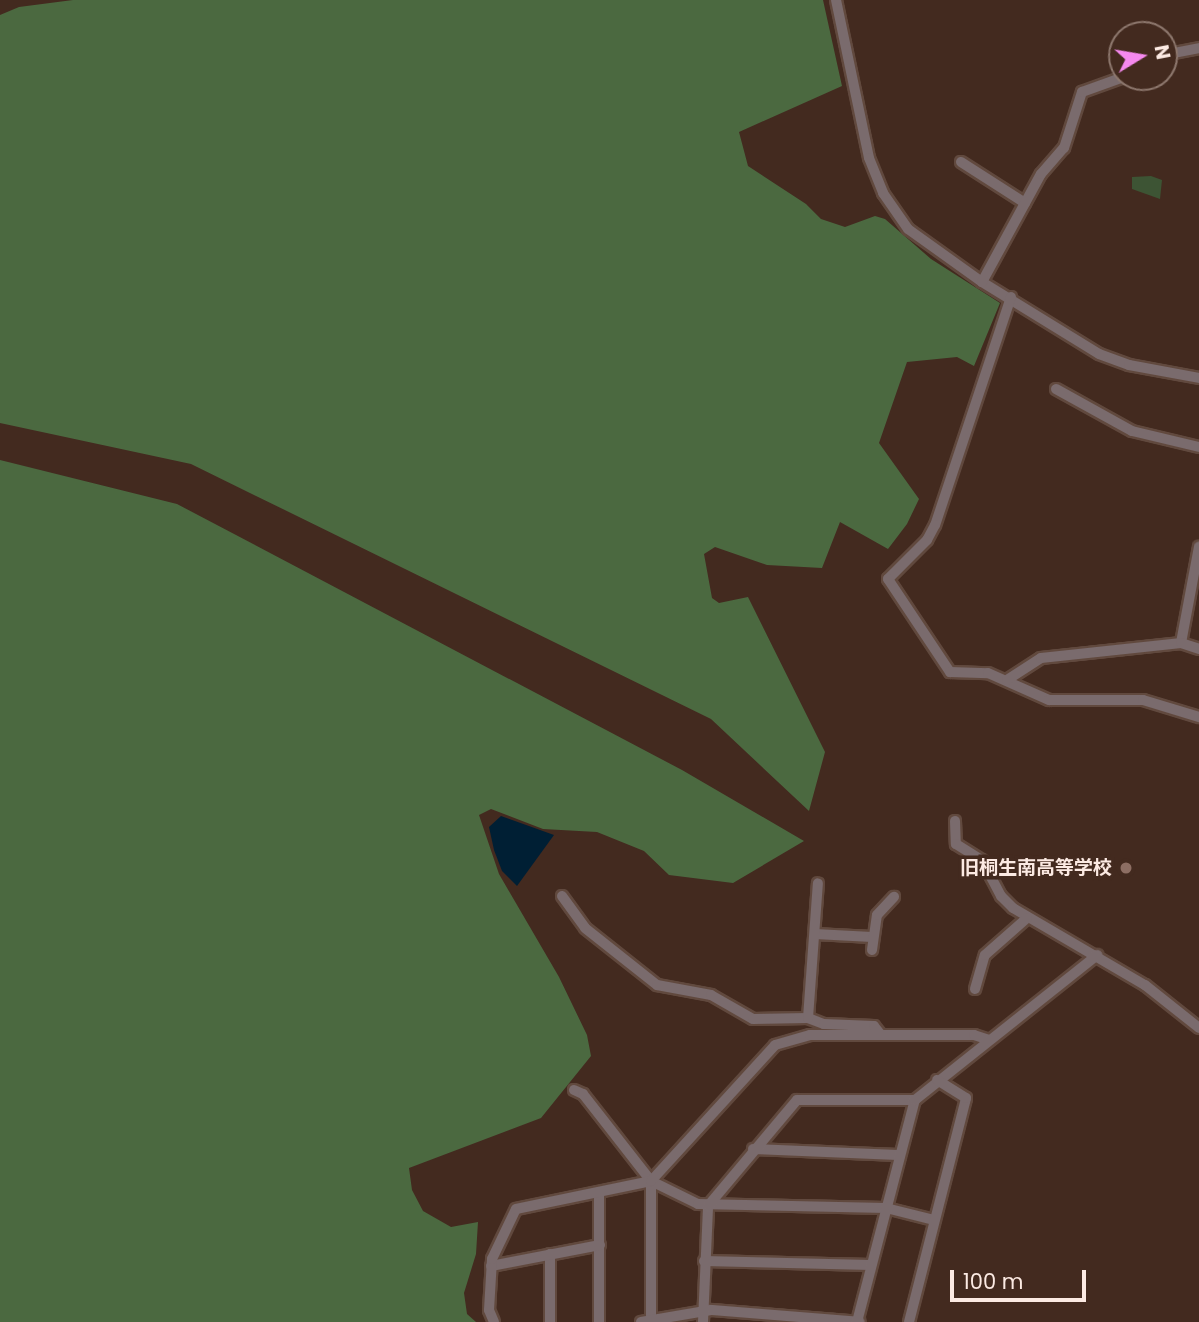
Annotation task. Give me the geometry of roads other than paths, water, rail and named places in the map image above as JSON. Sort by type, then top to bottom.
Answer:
[{"type":"street","points":[[835,0],[863,135],[883,193],[908,229],[982,282],[1111,359],[1199,378]]},
{"type":"street","points":[[1178,52],[1199,48]]},
{"type":"street","points":[[982,282],[1044,169],[1064,148],[1082,92],[1108,83]]},
{"type":"street","points":[[961,162],[1025,203]]},
{"type":"street","points":[[1011,297],[936,525],[927,540],[888,579],[950,672],[977,671],[1007,680],[1049,700],[1143,700],[1199,717]]},
{"type":"street","points":[[1056,389],[1132,431],[1199,447]]},
{"type":"street","points":[[1181,642],[1199,547]]},
{"type":"street","points":[[1007,680],[1041,658],[1181,642],[1199,649]]},
{"type":"street","points":[[955,821],[956,844],[979,856],[1001,896],[1027,918],[1097,955],[1155,992],[1199,1028]]},
{"type":"street","points":[[808,1018],[818,883]]},
{"type":"street","points":[[562,896],[585,928],[657,985],[711,995],[753,1019],[808,1018],[824,1024],[874,1026],[881,1035]]},
{"type":"street","points":[[872,950],[872,937],[880,909],[894,897]]},
{"type":"street","points":[[975,989],[985,955],[1027,918]]},
{"type":"street","points":[[815,934],[872,937]]},
{"type":"street","points":[[650,1181],[646,1321],[703,1317],[858,1322],[915,1100],[1097,955]]},
{"type":"street","points":[[494,1322],[489,1310],[491,1266],[516,1209],[650,1181],[775,1045],[792,1037],[974,1035],[989,1040]]},
{"type":"street","points":[[909,1322],[966,1098],[937,1080]]},
{"type":"street","points":[[574,1090],[583,1094],[650,1181],[708,1206],[886,1208],[934,1220]]},
{"type":"street","points":[[703,1317],[708,1206],[753,1149],[800,1098],[915,1100]]},
{"type":"street","points":[[753,1149],[899,1155]]},
{"type":"street","points":[[599,1192],[599,1322]]},
{"type":"street","points":[[491,1266],[600,1245]]},
{"type":"street","points":[[550,1254],[550,1322]]},
{"type":"street","points":[[704,1261],[871,1265]]},
{"type":"water","points":[[501,816],[554,835],[517,886],[502,871],[494,850],[489,827]]},
{"type":"place","name":"旧桐生南高等学校","points":[[1126,868]]}]
